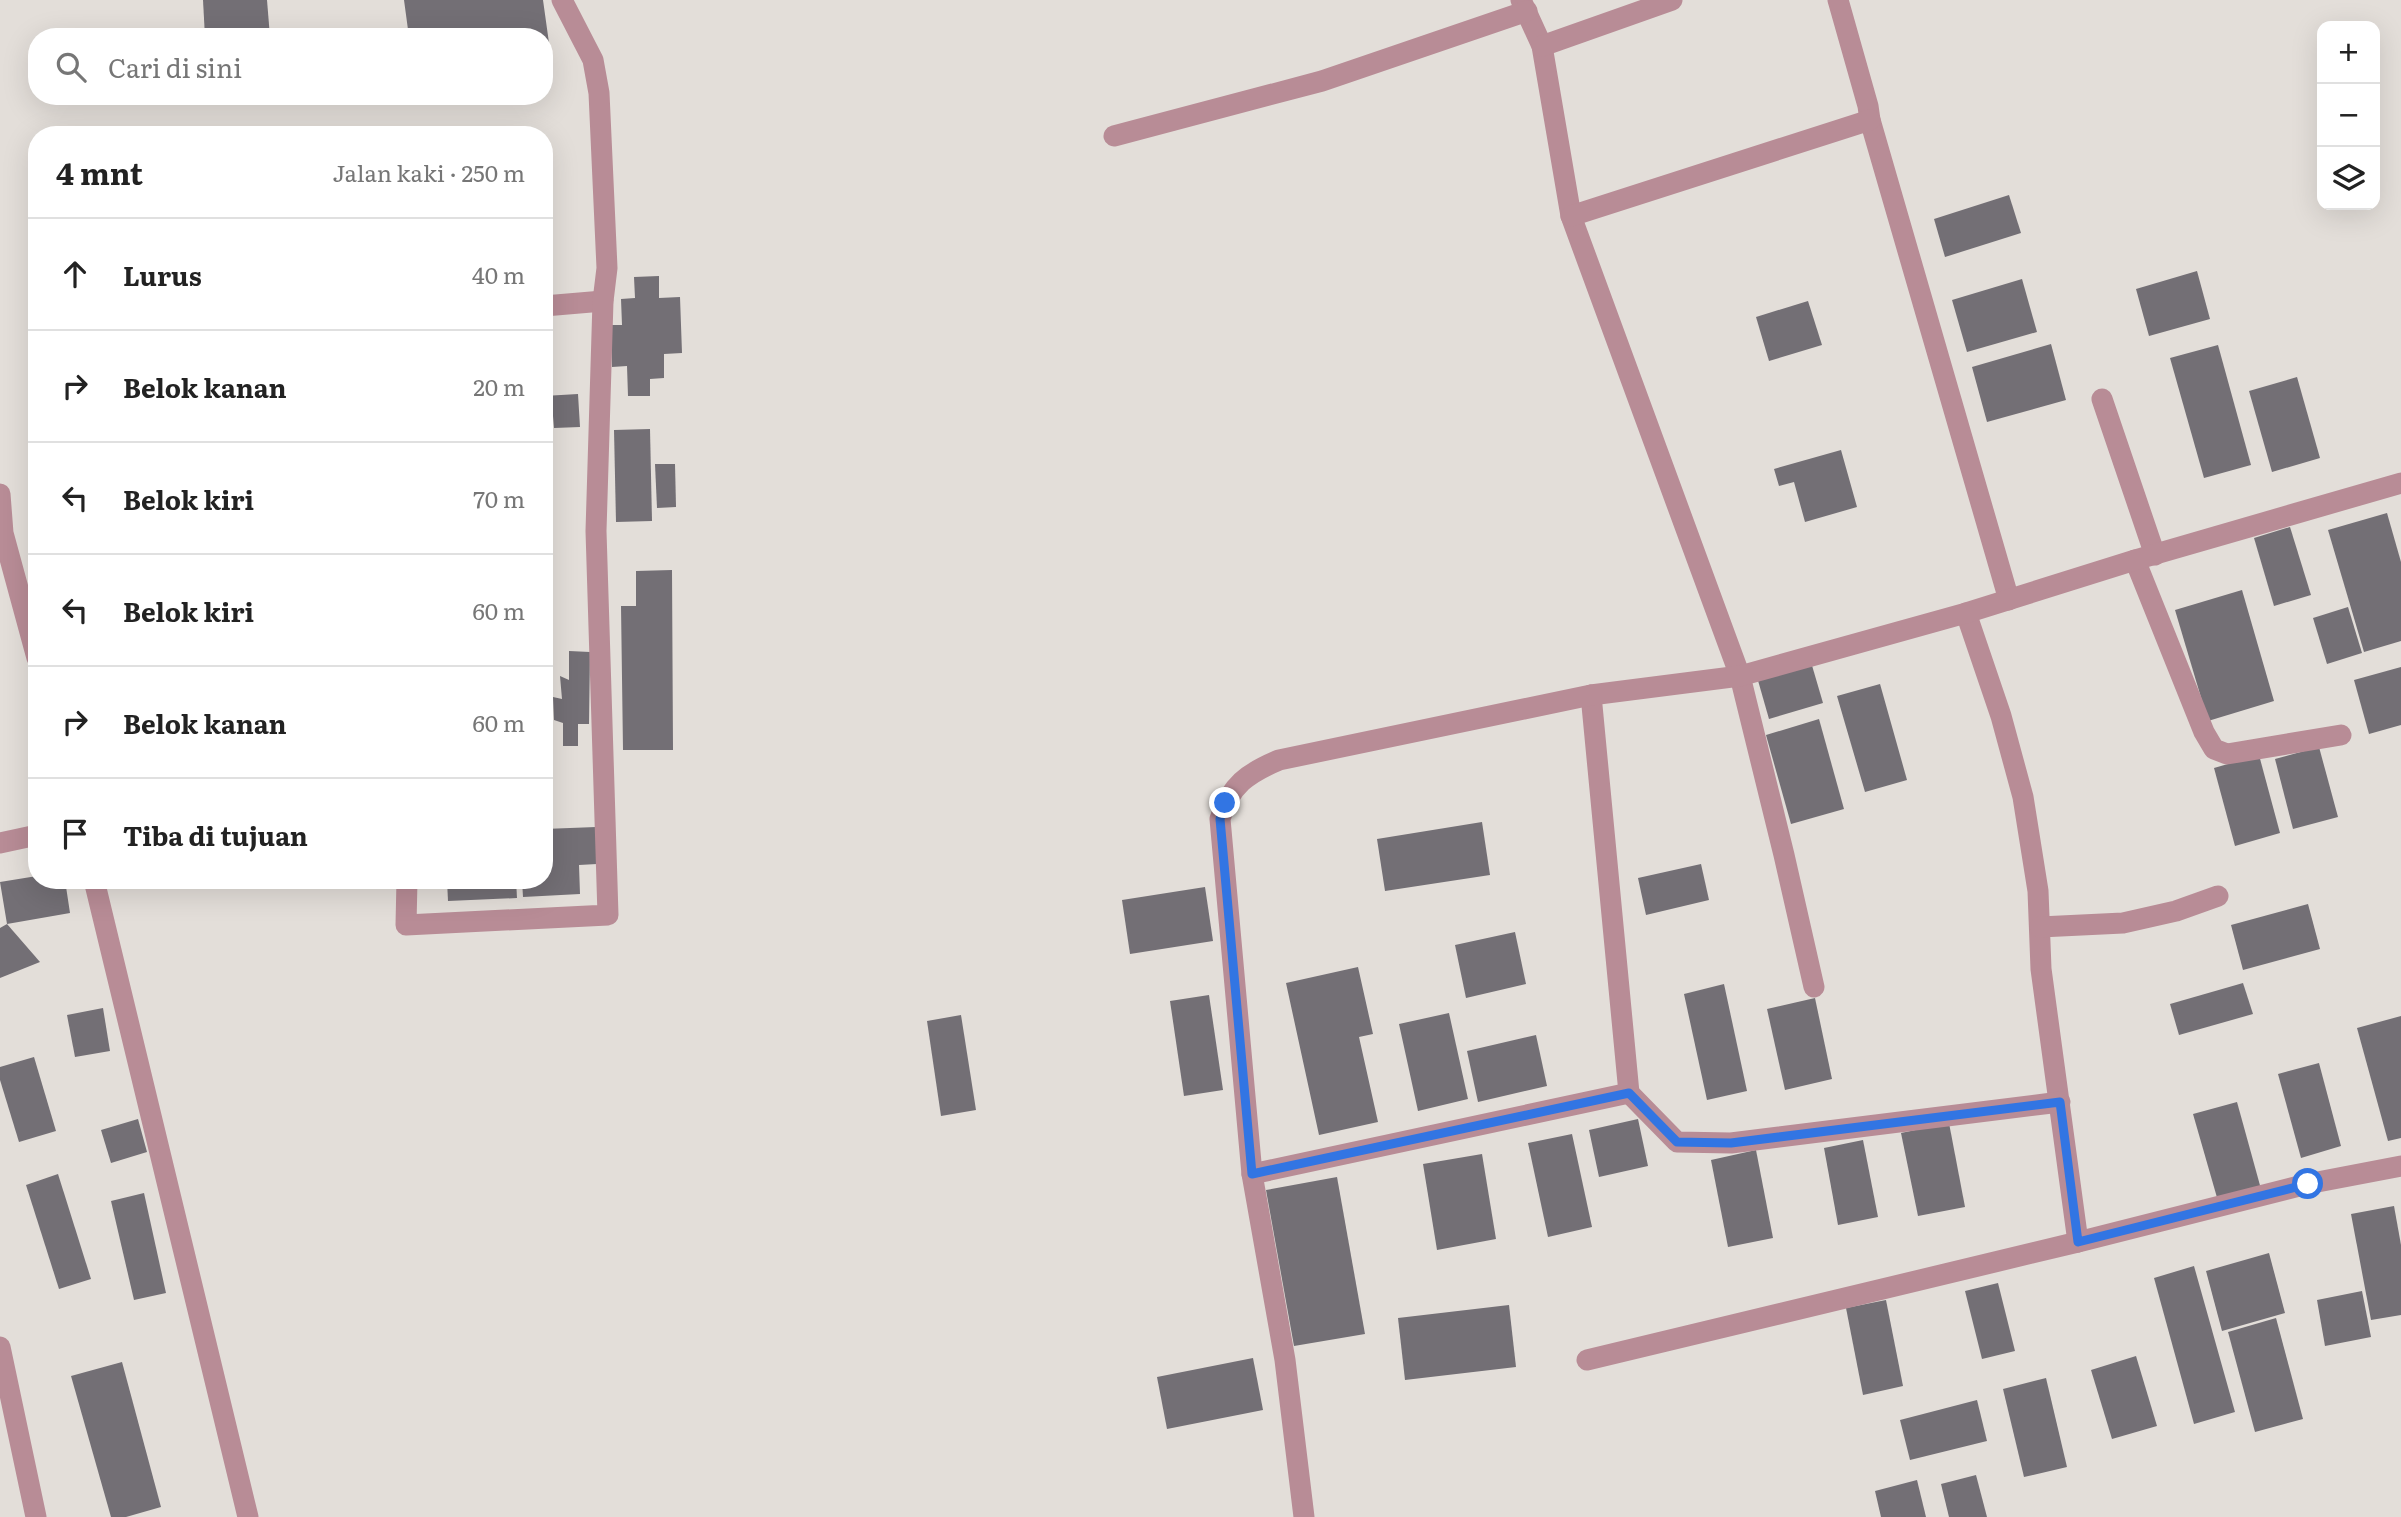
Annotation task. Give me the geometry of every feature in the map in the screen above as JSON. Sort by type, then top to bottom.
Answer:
[{"type":"street","points":[[407,889],[405,925],[608,915],[596,531],[603,301],[607,268],[599,93],[593,60],[562,0]]},
{"type":"street","points":[[1542,46],[1672,0]]},
{"type":"street","points":[[1838,0],[1870,120],[2009,600]]},
{"type":"street","points":[[1114,136],[1322,81],[1524,6],[1542,46],[1571,216],[1740,676],[1814,987]]},
{"type":"street","points":[[1571,216],[1870,120]]},
{"type":"street","points":[[553,305],[603,301]]},
{"type":"street","points":[[2102,399],[2145,558],[2204,732],[2214,749],[2227,754],[2341,736]]},
{"type":"street","points":[[1304,1517],[1285,1360],[1252,1174],[1220,819],[1225,803],[1237,785],[1257,770],[1279,760],[1591,695],[1740,676],[1966,613],[2401,484]]},
{"type":"street","points":[[0,494],[4,533],[28,625]]},
{"type":"street","points":[[1966,613],[2001,716],[2023,797],[2038,891],[2041,969],[2078,1242]]},
{"type":"street","points":[[1591,695],[1629,1093],[1677,1142],[1731,1143],[2060,1102]]},
{"type":"street","points":[[0,844],[28,837]]},
{"type":"street","points":[[96,889],[248,1517]]},
{"type":"street","points":[[2040,927],[2123,923],[2176,911],[2218,895]]},
{"type":"street","points":[[1252,1174],[1629,1093]]},
{"type":"street","points":[[1587,1360],[2308,1184],[2401,1166]]},
{"type":"street","points":[[0,1347],[36,1517]]},
{"type":"building","points":[[203,0],[267,0],[269,28],[205,28]]},
{"type":"building","points":[[404,0],[543,0],[547,28],[408,28]]},
{"type":"building","points":[[2009,195],[2021,233],[1945,257],[1934,219]]},
{"type":"building","points":[[2197,271],[2210,319],[2149,336],[2136,289]]},
{"type":"building","points":[[659,276],[659,298],[680,297],[682,353],[664,354],[664,378],[650,379],[650,396],[628,396],[627,366],[612,367],[611,325],[622,325],[621,299],[635,298],[634,277]]},
{"type":"building","points":[[2022,279],[2037,332],[1967,352],[1952,300]]},
{"type":"building","points":[[1808,301],[1822,345],[1769,361],[1756,317]]},
{"type":"building","points":[[2051,344],[2066,400],[1987,422],[1972,367]]},
{"type":"building","points":[[2218,345],[2251,465],[2204,478],[2170,358]]},
{"type":"building","points":[[2297,377],[2320,458],[2272,472],[2249,391]]},
{"type":"building","points":[[578,394],[580,427],[554,428],[553,395]]},
{"type":"building","points":[[650,429],[652,521],[616,522],[614,430]]},
{"type":"building","points":[[1841,450],[1857,507],[1805,522],[1794,482],[1779,486],[1774,469]]},
{"type":"building","points":[[655,464],[675,464],[676,507],[657,508]]},
{"type":"building","points":[[2387,513],[2401,562],[2401,641],[2364,652],[2328,530]]},
{"type":"building","points":[[2290,527],[2311,595],[2274,606],[2254,538]]},
{"type":"building","points":[[672,570],[673,750],[623,750],[621,606],[636,606],[636,571]]},
{"type":"building","points":[[2242,590],[2274,701],[2208,721],[2175,610]]},
{"type":"building","points":[[2348,607],[2362,653],[2327,664],[2313,618]]},
{"type":"building","points":[[569,651],[590,652],[589,724],[578,724],[578,746],[563,746],[563,723],[554,720],[553,697],[562,699],[560,676],[569,680]]},
{"type":"building","points":[[1811,662],[1823,703],[1769,719],[1757,677]]},
{"type":"building","points":[[2401,667],[2401,725],[2369,734],[2354,680]]},
{"type":"building","points":[[1880,684],[1907,780],[1865,792],[1837,696]]},
{"type":"building","points":[[1819,719],[1844,809],[1791,824],[1766,735]]},
{"type":"building","points":[[2319,747],[2338,817],[2293,829],[2275,759]]},
{"type":"building","points":[[2259,755],[2280,833],[2235,846],[2214,768]]},
{"type":"building","points":[[1482,822],[1490,875],[1385,891],[1377,839]]},
{"type":"building","points":[[596,827],[597,864],[579,865],[580,894],[523,897],[523,889],[553,889],[553,829]]},
{"type":"building","points":[[1701,864],[1709,900],[1646,915],[1638,878]]},
{"type":"building","points":[[28,877],[28,889],[66,889],[70,913],[7,924],[0,882]]},
{"type":"building","points":[[1205,887],[1213,941],[1130,954],[1122,900]]},
{"type":"building","points":[[447,889],[516,889],[517,898],[448,901]]},
{"type":"building","points":[[2308,904],[2320,949],[2243,970],[2231,925]]},
{"type":"building","points":[[7,924],[40,962],[0,978],[0,928]]},
{"type":"building","points":[[1515,932],[1526,984],[1466,998],[1455,945]]},
{"type":"building","points":[[1358,967],[1373,1034],[1359,1037],[1378,1122],[1319,1135],[1286,983]]},
{"type":"building","points":[[2243,983],[2253,1014],[2179,1035],[2170,1004]]},
{"type":"building","points":[[1724,984],[1747,1091],[1707,1100],[1684,994]]},
{"type":"building","points":[[1209,995],[1223,1090],[1184,1096],[1170,1001]]},
{"type":"building","points":[[1815,998],[1832,1079],[1785,1090],[1767,1009]]},
{"type":"building","points":[[103,1008],[110,1051],[75,1057],[67,1015]]},
{"type":"building","points":[[1449,1013],[1468,1099],[1418,1111],[1399,1024]]},
{"type":"building","points":[[961,1015],[976,1110],[941,1116],[927,1021]]},
{"type":"building","points":[[2401,1016],[2401,1138],[2388,1141],[2357,1028]]},
{"type":"building","points":[[1536,1035],[1547,1086],[1478,1102],[1467,1051]]},
{"type":"building","points":[[34,1057],[56,1131],[19,1142],[0,1080],[0,1067]]},
{"type":"building","points":[[2319,1063],[2341,1146],[2301,1158],[2278,1074]]},
{"type":"building","points":[[2237,1102],[2261,1189],[2218,1201],[2193,1114]]},
{"type":"building","points":[[138,1119],[147,1152],[111,1163],[101,1130]]},
{"type":"building","points":[[1638,1119],[1648,1166],[1599,1177],[1589,1130]]},
{"type":"building","points":[[1949,1123],[1965,1207],[1918,1216],[1901,1133]]},
{"type":"building","points":[[1572,1134],[1592,1227],[1548,1237],[1528,1143]]},
{"type":"building","points":[[1863,1140],[1878,1217],[1838,1225],[1824,1148]]},
{"type":"building","points":[[1756,1150],[1773,1238],[1728,1247],[1711,1160]]},
{"type":"building","points":[[1482,1154],[1496,1239],[1437,1250],[1423,1164]]},
{"type":"building","points":[[58,1174],[91,1279],[59,1289],[26,1185]]},
{"type":"building","points":[[1337,1177],[1365,1334],[1294,1346],[1266,1190]]},
{"type":"building","points":[[144,1193],[166,1293],[134,1300],[111,1201]]},
{"type":"building","points":[[2394,1206],[2401,1245],[2401,1315],[2371,1320],[2351,1214]]},
{"type":"building","points":[[2269,1253],[2285,1313],[2222,1331],[2206,1271]]},
{"type":"building","points":[[2194,1266],[2235,1412],[2194,1424],[2154,1278]]},
{"type":"building","points":[[1998,1283],[2015,1351],[1982,1359],[1965,1291]]},
{"type":"building","points":[[2362,1291],[2371,1337],[2325,1346],[2317,1300]]},
{"type":"building","points":[[1886,1300],[1903,1386],[1863,1395],[1846,1308]]},
{"type":"building","points":[[1509,1305],[1516,1367],[1405,1380],[1398,1318]]},
{"type":"building","points":[[2276,1318],[2303,1419],[2255,1432],[2228,1332]]},
{"type":"building","points":[[2136,1356],[2157,1426],[2112,1439],[2091,1370]]},
{"type":"building","points":[[1253,1358],[1263,1410],[1167,1429],[1157,1377]]},
{"type":"building","points":[[122,1362],[161,1507],[126,1517],[111,1517],[71,1376]]},
{"type":"building","points":[[2046,1378],[2067,1467],[2024,1477],[2003,1389]]},
{"type":"building","points":[[1977,1400],[1987,1441],[1910,1460],[1900,1420]]},
{"type":"building","points":[[1976,1475],[1987,1517],[1949,1517],[1941,1484]]},
{"type":"building","points":[[1917,1480],[1926,1517],[1881,1517],[1875,1491]]},
{"type":"route","points":[[1225,803],[1220,819],[1252,1174],[1629,1093],[1677,1142],[1731,1143],[2060,1102],[2078,1242],[2308,1184]]}]
